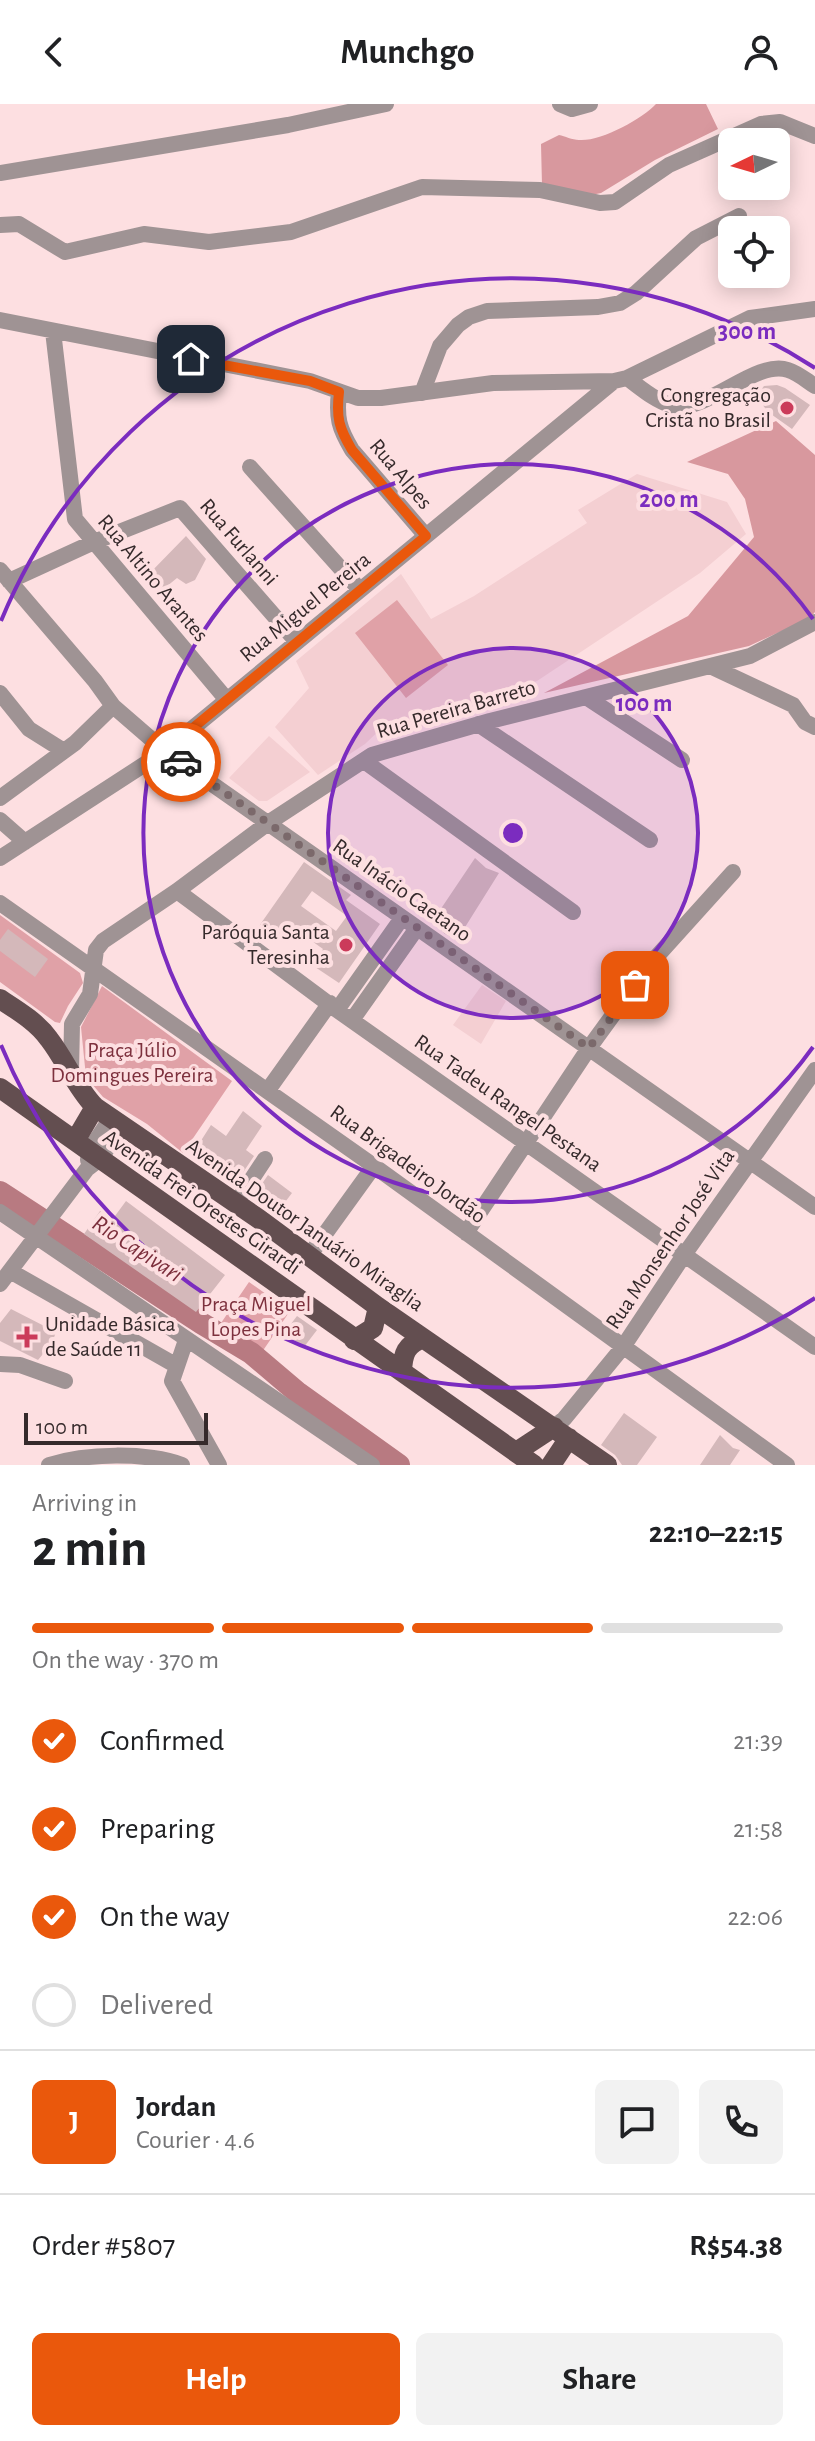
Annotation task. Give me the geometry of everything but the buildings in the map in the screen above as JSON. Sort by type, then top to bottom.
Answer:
[{"type":"main road","name":"Avenida Doutor Januário Miraglia","points":[[0,999],[50,1039],[81,1092],[110,1117],[607,1465]]},
{"type":"main road","name":"Avenida Frei Orestes Girardi","points":[[0,1088],[88,1155],[529,1462]]},
{"type":"main road","points":[[88,1155],[110,1117]]},
{"type":"main road","points":[[354,1340],[373,1328],[378,1307]]},
{"type":"main road","points":[[402,1371],[405,1350],[423,1338]]},
{"type":"main road","points":[[529,1462],[561,1433]]},
{"type":"main road","points":[[551,1465],[561,1433]]},
{"type":"street","points":[[3,168],[288,125],[386,104]]},
{"type":"street","points":[[560,104],[572,109],[590,104]]},
{"type":"street","points":[[0,225],[19,224],[65,252],[144,234],[209,242],[291,232],[422,187],[540,190],[600,203],[615,202],[669,165],[761,124],[780,122],[815,136]]},
{"type":"street","points":[[422,393],[440,346],[469,317],[487,311],[598,307],[620,303],[636,293],[696,238],[718,227]]},
{"type":"street","points":[[0,320],[310,381],[358,398],[381,398],[493,383],[621,380],[750,318],[815,309]]},
{"type":"street","name":"Rua Altino Arantes","points":[[53,331],[75,519],[227,700]]},
{"type":"street","points":[[621,380],[672,406],[687,408],[770,369],[786,369],[815,386]]},
{"type":"street","name":"Rua Miguel Pereira","points":[[0,858],[165,751],[621,380]]},
{"type":"street","name":"Rua Alpes","points":[[339,392],[336,416],[343,436],[426,536]]},
{"type":"street","points":[[250,467],[360,590]]},
{"type":"street","name":"Rua Furlanni","points":[[94,542],[180,508],[297,642]]},
{"type":"street","points":[[4,575],[94,542]]},
{"type":"street","name":"Rua Inácio Caetano","points":[[4,575],[113,706],[165,751],[815,1207]]},
{"type":"street","name":"Rua Pereira Barreto","points":[[71,1075],[72,1024],[90,994],[96,950],[103,941],[268,823],[372,755],[478,724],[750,656],[815,622]]},
{"type":"street","points":[[710,666],[815,716]]},
{"type":"street","points":[[0,693],[29,729],[64,751]]},
{"type":"street","points":[[586,697],[682,760]]},
{"type":"street","points":[[793,705],[805,722],[815,727]]},
{"type":"street","points":[[0,798],[64,751],[113,706]]},
{"type":"street","points":[[478,724],[650,840]]},
{"type":"street","points":[[364,761],[573,912]]},
{"type":"street","points":[[0,820],[25,842]]},
{"type":"street","points":[[466,1233],[589,1048],[650,964],[733,872]]},
{"type":"street","name":"Rua Tadeu Rangel Pestana","points":[[177,891],[352,1020],[815,1347]]},
{"type":"street","name":"Rua Brigadeiro Jordão","points":[[0,903],[268,1090],[787,1465]]},
{"type":"street","points":[[268,1090],[402,918]]},
{"type":"street","points":[[352,1020],[417,928]]},
{"type":"street","name":"Rua Monsenhor José Vita","points":[[561,1433],[564,1419],[623,1347],[749,1161],[815,1070]]},
{"type":"street","points":[[110,1117],[55,1214],[5,1278],[177,1366]]},
{"type":"street","points":[[236,1203],[265,1159]]},
{"type":"street","points":[[309,1256],[374,1166]]},
{"type":"street","points":[[0,1212],[39,1234],[186,1340],[372,1465]]},
{"type":"street","points":[[186,1340],[172,1381],[219,1465]]},
{"type":"street","points":[[0,1364],[20,1365],[65,1381]]},
{"type":"street","points":[[49,1465],[66,1460],[148,1455],[182,1465]]},
{"type":"shaded area","points":[[656,104],[706,104],[718,129],[655,160],[601,193],[582,197],[542,185],[541,144],[559,135],[579,140],[598,137],[631,123]]},
{"type":"shaded area","points":[[776,421],[815,455],[815,612],[810,618],[749,646],[544,693],[688,616],[754,537],[745,499],[728,474],[687,462]]},
{"type":"shaded area","points":[[637,474],[727,502],[746,534],[700,573],[537,681],[398,736],[386,724],[365,744],[318,775],[275,727],[309,688],[296,661],[401,574],[431,619],[474,596],[587,523],[578,510]]},
{"type":"shaded area","points":[[269,736],[310,772],[267,801],[259,801],[229,778]]},
{"type":"shaded area","points":[[482,985],[506,1001],[481,1044],[453,1025]]},
{"type":"green space","points":[[397,600],[448,665],[406,698],[355,633]]},
{"type":"green space","points":[[0,915],[80,973],[83,983],[60,1023],[0,982]]},
{"type":"green space","name":"Praça Júlio Domingues Pereira","points":[[102,986],[232,1081],[183,1153],[147,1124],[103,1097],[86,1077],[81,1027]]},
{"type":"green space","name":"Praça Miguel Lopes Pina","points":[[249,1282],[290,1311],[262,1352],[221,1323]]},
{"type":"waterway","name":"Rio Capivari","points":[[0,1192],[251,1353],[297,1392],[399,1465]]},
{"type":"way so far","points":[[181,762],[589,1048],[635,985]]},
{"type":"place","name":"Congregação Cristã no Brasil","points":[[787,408]]},
{"type":"place","name":"Paróquia Santa Teresinha","points":[[346,945]]},
{"type":"place","name":"Unidade Básica de Saúde 11","points":[[27,1337]]},
{"type":"route","points":[[181,762],[165,751],[426,536],[343,436],[336,416],[339,392],[310,381],[191,359]]}]
